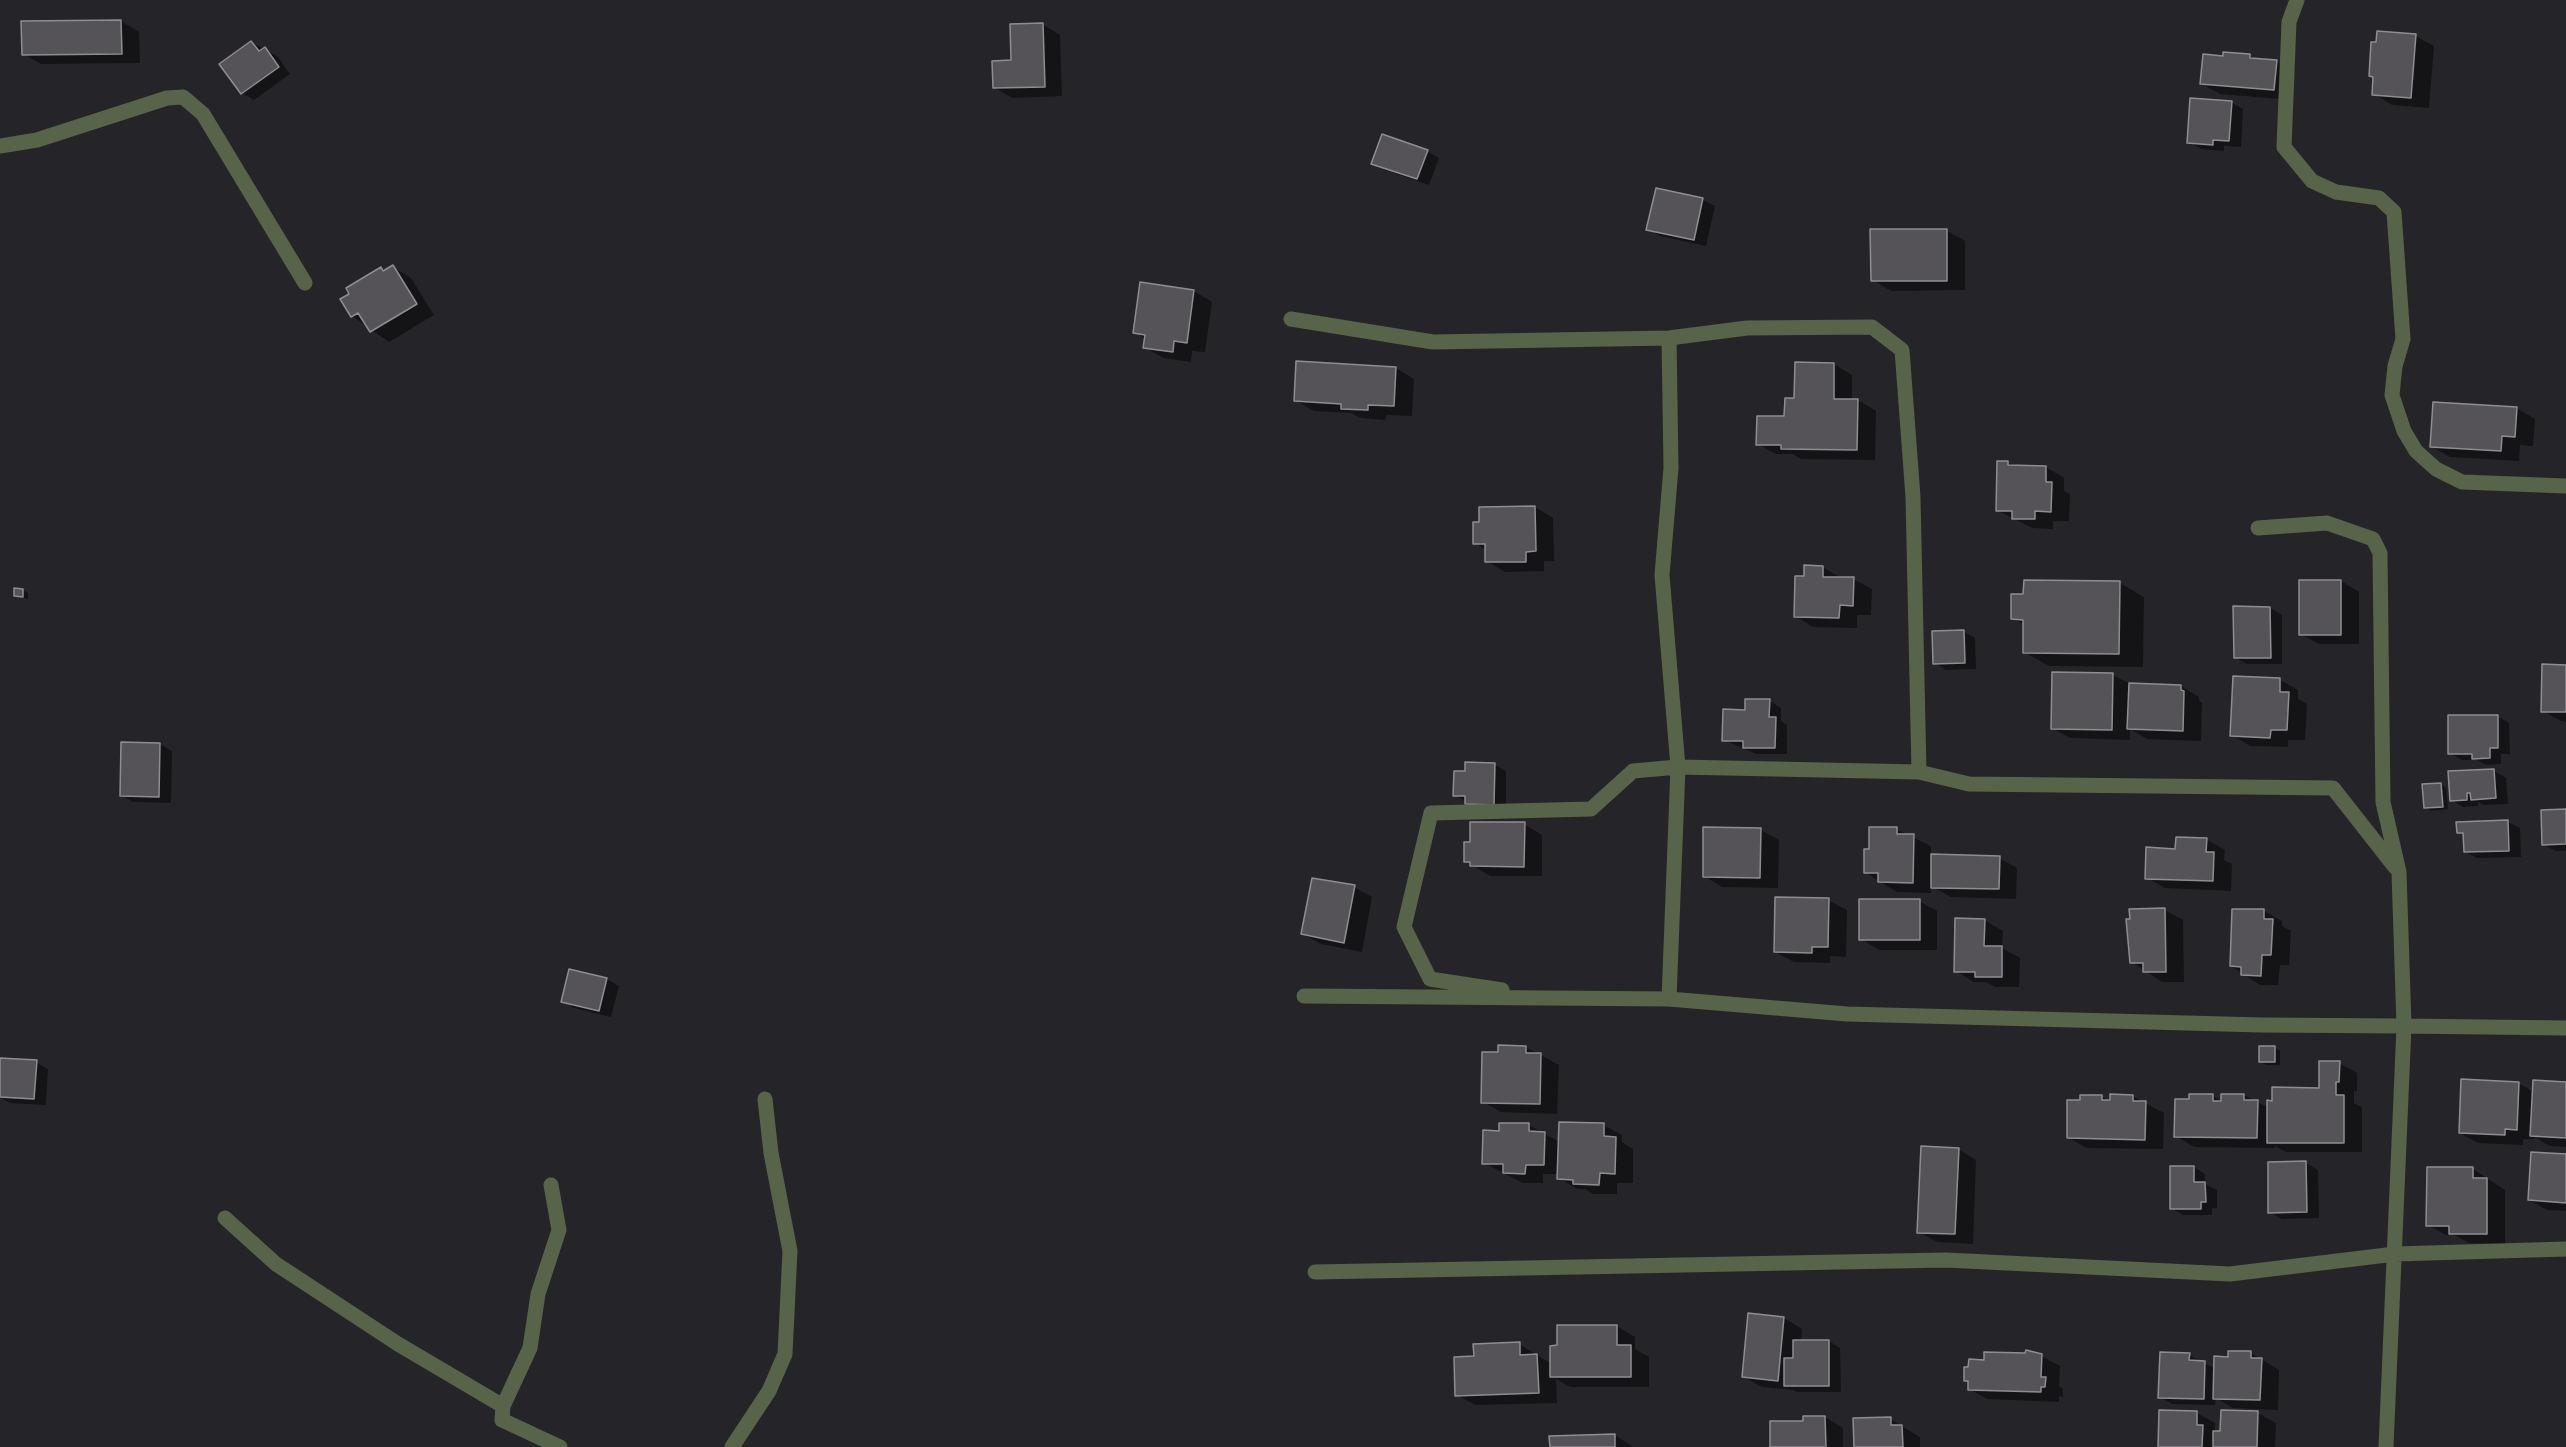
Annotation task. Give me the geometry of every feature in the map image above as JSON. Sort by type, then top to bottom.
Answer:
[{"type":"street","points":[[2297,0],[2289,22],[2284,147],[2312,181],[2336,192],[2379,198],[2394,213],[2403,339],[2395,366],[2392,395],[2404,431],[2416,451],[2436,469],[2462,482],[2566,486]]},
{"type":"street","points":[[0,146],[37,140],[167,98],[183,97],[203,114],[305,283]]},
{"type":"street","points":[[1291,319],[1433,342],[1669,338],[1747,328],[1872,327],[1902,350],[1913,498],[1919,772]]},
{"type":"street","points":[[1669,338],[1671,468],[1662,575],[1678,767],[1669,999]]},
{"type":"street","points":[[2258,528],[2327,523],[2373,539],[2380,553],[2383,802],[2399,872],[2404,1026],[2386,1447]]},
{"type":"street","points":[[1554,999],[1430,979],[1404,927],[1431,813],[1591,808],[1633,771],[1678,767],[1919,772],[1969,784],[2333,788],[2399,872]]},
{"type":"street","points":[[1304,996],[1669,999],[1847,1014],[2262,1025],[2566,1028]]},
{"type":"street","points":[[732,1447],[769,1391],[785,1354],[790,1251],[771,1153],[765,1099]]},
{"type":"street","points":[[551,1185],[559,1230],[538,1294],[530,1348],[503,1406],[502,1420],[560,1447]]},
{"type":"street","points":[[225,1218],[276,1264],[398,1344],[503,1406]]},
{"type":"street","points":[[1315,1272],[1947,1260],[2230,1274],[2394,1254],[2566,1249]]},
{"type":"building","points":[[121,20],[122,54],[22,55],[21,21]]},
{"type":"building","points":[[1043,23],[1045,87],[993,88],[992,61],[1011,60],[1010,24]]},
{"type":"building","points":[[2377,31],[2416,34],[2411,98],[2372,95],[2373,77],[2369,76],[2371,42],[2376,42]]},
{"type":"building","points":[[251,41],[259,51],[265,47],[279,67],[241,94],[219,64]]},
{"type":"building","points":[[2223,52],[2250,54],[2250,58],[2277,60],[2274,90],[2200,84],[2203,54],[2223,56]]},
{"type":"building","points":[[2190,98],[2232,101],[2229,141],[2213,140],[2213,145],[2187,143]]},
{"type":"building","points":[[1382,134],[1428,150],[1417,179],[1371,164]]},
{"type":"building","points":[[1656,188],[1703,198],[1694,240],[1646,230]]},
{"type":"building","points":[[1870,229],[1947,229],[1947,281],[1871,281]]},
{"type":"building","points":[[393,265],[417,304],[370,332],[358,313],[351,317],[340,299],[349,294],[346,288],[381,267],[383,271]]},
{"type":"building","points":[[1140,282],[1194,290],[1187,343],[1174,341],[1173,352],[1143,348],[1145,335],[1133,333]]},
{"type":"building","points":[[1296,361],[1396,367],[1394,406],[1368,405],[1368,410],[1341,409],[1341,404],[1294,401]]},
{"type":"building","points":[[1795,362],[1834,363],[1834,399],[1858,399],[1857,450],[1781,449],[1781,445],[1756,445],[1757,416],[1784,416],[1785,398],[1794,398]]},
{"type":"building","points":[[2433,402],[2517,407],[2515,437],[2502,436],[2501,451],[2430,447]]},
{"type":"building","points":[[1997,461],[2008,461],[2008,465],[2046,466],[2046,482],[2052,482],[2051,512],[2035,511],[2035,519],[2012,519],[2012,511],[1996,511]]},
{"type":"building","points":[[1535,506],[1536,551],[1526,552],[1526,562],[1485,562],[1485,544],[1473,544],[1473,522],[1479,522],[1479,507]]},
{"type":"building","points":[[1804,565],[1823,566],[1823,577],[1854,577],[1853,606],[1840,605],[1839,618],[1794,617],[1795,576],[1804,576]]},
{"type":"building","points":[[2024,580],[2120,581],[2119,654],[2023,653],[2023,620],[2011,619],[2011,594],[2023,594]]},
{"type":"building","points":[[2299,580],[2341,580],[2341,635],[2299,635]]},
{"type":"building","points":[[14,588],[23,589],[23,597],[14,596]]},
{"type":"building","points":[[2233,606],[2270,607],[2271,658],[2234,658]]},
{"type":"building","points":[[1964,630],[1965,663],[1933,664],[1932,631]]},
{"type":"building","points":[[2542,664],[2566,665],[2566,712],[2541,712]]},
{"type":"building","points":[[2052,672],[2113,673],[2112,730],[2051,729]]},
{"type":"building","points":[[2233,676],[2280,678],[2280,692],[2289,692],[2287,730],[2271,730],[2270,738],[2230,736]]},
{"type":"building","points":[[2129,683],[2181,685],[2181,690],[2184,691],[2183,731],[2127,729]]},
{"type":"building","points":[[1745,699],[1770,699],[1769,717],[1776,717],[1775,748],[1743,748],[1743,741],[1722,741],[1723,709],[1745,710]]},
{"type":"building","points":[[2448,715],[2498,715],[2498,748],[2490,748],[2490,758],[2472,759],[2472,754],[2448,754]]},
{"type":"building","points":[[121,742],[160,743],[159,797],[120,796]]},
{"type":"building","points":[[1465,762],[1495,763],[1494,805],[1465,804],[1465,796],[1453,796],[1454,771],[1465,771]]},
{"type":"building","points":[[2494,769],[2496,798],[2471,800],[2470,793],[2467,793],[2467,800],[2450,801],[2448,771]]},
{"type":"building","points":[[2441,783],[2443,807],[2424,808],[2422,784]]},
{"type":"building","points":[[2566,809],[2566,844],[2542,845],[2541,810]]},
{"type":"building","points":[[2508,820],[2509,851],[2464,852],[2463,833],[2457,833],[2456,822]]},
{"type":"building","points":[[1470,822],[1525,822],[1524,867],[1470,866],[1470,862],[1464,862],[1464,842],[1470,842]]},
{"type":"building","points":[[1703,827],[1761,828],[1760,878],[1703,877]]},
{"type":"building","points":[[1869,827],[1897,827],[1897,834],[1914,834],[1913,883],[1878,882],[1878,873],[1864,873],[1864,849],[1869,849]]},
{"type":"building","points":[[2176,837],[2207,838],[2206,852],[2214,852],[2213,881],[2145,879],[2146,847],[2175,849]]},
{"type":"building","points":[[1931,854],[2000,856],[1999,889],[1931,888]]},
{"type":"building","points":[[1312,878],[1355,885],[1344,943],[1301,934]]},
{"type":"building","points":[[1775,897],[1829,898],[1828,947],[1812,947],[1812,953],[1774,952]]},
{"type":"building","points":[[1859,899],[1920,899],[1920,940],[1859,940]]},
{"type":"building","points":[[2165,908],[2166,972],[2143,972],[2143,963],[2130,963],[2126,919],[2130,919],[2129,909]]},
{"type":"building","points":[[2232,909],[2264,909],[2264,919],[2273,919],[2271,955],[2262,955],[2261,976],[2241,975],[2241,967],[2230,966]]},
{"type":"building","points":[[1955,918],[1985,919],[1984,946],[2002,946],[2002,977],[1975,977],[1975,972],[1954,972]]},
{"type":"building","points":[[569,969],[607,978],[599,1011],[561,1002]]},
{"type":"building","points":[[1498,1045],[1526,1046],[1526,1053],[1541,1053],[1540,1104],[1481,1103],[1482,1052],[1498,1052]]},
{"type":"building","points":[[2259,1046],[2275,1046],[2275,1062],[2259,1062]]},
{"type":"building","points":[[0,1058],[37,1060],[34,1099],[0,1097]]},
{"type":"building","points":[[2319,1061],[2340,1061],[2336,1095],[2344,1095],[2344,1143],[2267,1143],[2267,1100],[2272,1101],[2272,1087],[2319,1088]]},
{"type":"building","points":[[2461,1079],[2519,1082],[2517,1130],[2505,1129],[2505,1135],[2459,1133]]},
{"type":"building","points":[[2533,1080],[2566,1082],[2566,1138],[2530,1136]]},
{"type":"building","points":[[2110,1094],[2133,1095],[2133,1101],[2146,1101],[2145,1140],[2067,1138],[2067,1100],[2080,1100],[2080,1095],[2102,1095],[2102,1100],[2110,1100]]},
{"type":"building","points":[[2189,1094],[2213,1094],[2213,1101],[2221,1101],[2221,1094],[2244,1094],[2244,1100],[2258,1100],[2257,1138],[2174,1137],[2175,1099],[2189,1099]]},
{"type":"building","points":[[1559,1122],[1604,1123],[1604,1136],[1616,1137],[1615,1174],[1600,1173],[1599,1185],[1573,1184],[1573,1180],[1557,1179]]},
{"type":"building","points":[[1499,1123],[1529,1123],[1529,1131],[1545,1132],[1544,1165],[1526,1165],[1525,1174],[1503,1173],[1503,1164],[1482,1164],[1483,1130],[1499,1131]]},
{"type":"building","points":[[1921,1146],[1959,1148],[1955,1234],[1917,1233]]},
{"type":"building","points":[[2531,1152],[2566,1154],[2566,1203],[2528,1200]]},
{"type":"building","points":[[2306,1161],[2307,1212],[2268,1213],[2268,1162]]},
{"type":"building","points":[[2170,1166],[2194,1166],[2194,1182],[2205,1182],[2206,1202],[2201,1202],[2201,1209],[2170,1209]]},
{"type":"building","points":[[2427,1167],[2473,1167],[2473,1178],[2487,1178],[2487,1234],[2449,1234],[2449,1226],[2426,1226]]},
{"type":"building","points":[[1748,1313],[1784,1317],[1778,1381],[1742,1377]]},
{"type":"building","points":[[1557,1325],[1617,1325],[1617,1345],[1631,1345],[1631,1377],[1550,1377],[1550,1346],[1557,1345]]},
{"type":"building","points":[[1793,1340],[1829,1340],[1829,1386],[1784,1386],[1784,1358],[1793,1358]]},
{"type":"building","points":[[1520,1342],[1520,1355],[1537,1354],[1539,1393],[1455,1396],[1454,1357],[1474,1356],[1473,1344]]},
{"type":"building","points":[[2026,1350],[2042,1354],[2041,1377],[2046,1377],[2045,1387],[2041,1387],[2041,1392],[1968,1390],[1968,1381],[1964,1381],[1964,1367],[1968,1367],[1969,1359],[1984,1360],[1984,1352],[2025,1353]]},
{"type":"building","points":[[2228,1351],[2251,1351],[2251,1358],[2262,1358],[2260,1400],[2213,1399],[2214,1356],[2228,1357]]},
{"type":"building","points":[[2160,1352],[2190,1353],[2189,1360],[2205,1361],[2204,1399],[2158,1398]]},
{"type":"building","points":[[2159,1410],[2197,1411],[2197,1425],[2203,1425],[2202,1447],[2158,1447]]},
{"type":"building","points":[[2221,1410],[2258,1411],[2257,1447],[2213,1447],[2213,1431],[2220,1431]]},
{"type":"building","points":[[1803,1416],[1825,1416],[1826,1447],[1770,1447],[1770,1421],[1803,1421]]},
{"type":"building","points":[[1891,1417],[1891,1425],[1902,1425],[1903,1447],[1854,1447],[1853,1418]]},
{"type":"building","points":[[1615,1434],[1615,1447],[1550,1447],[1549,1436]]}]
